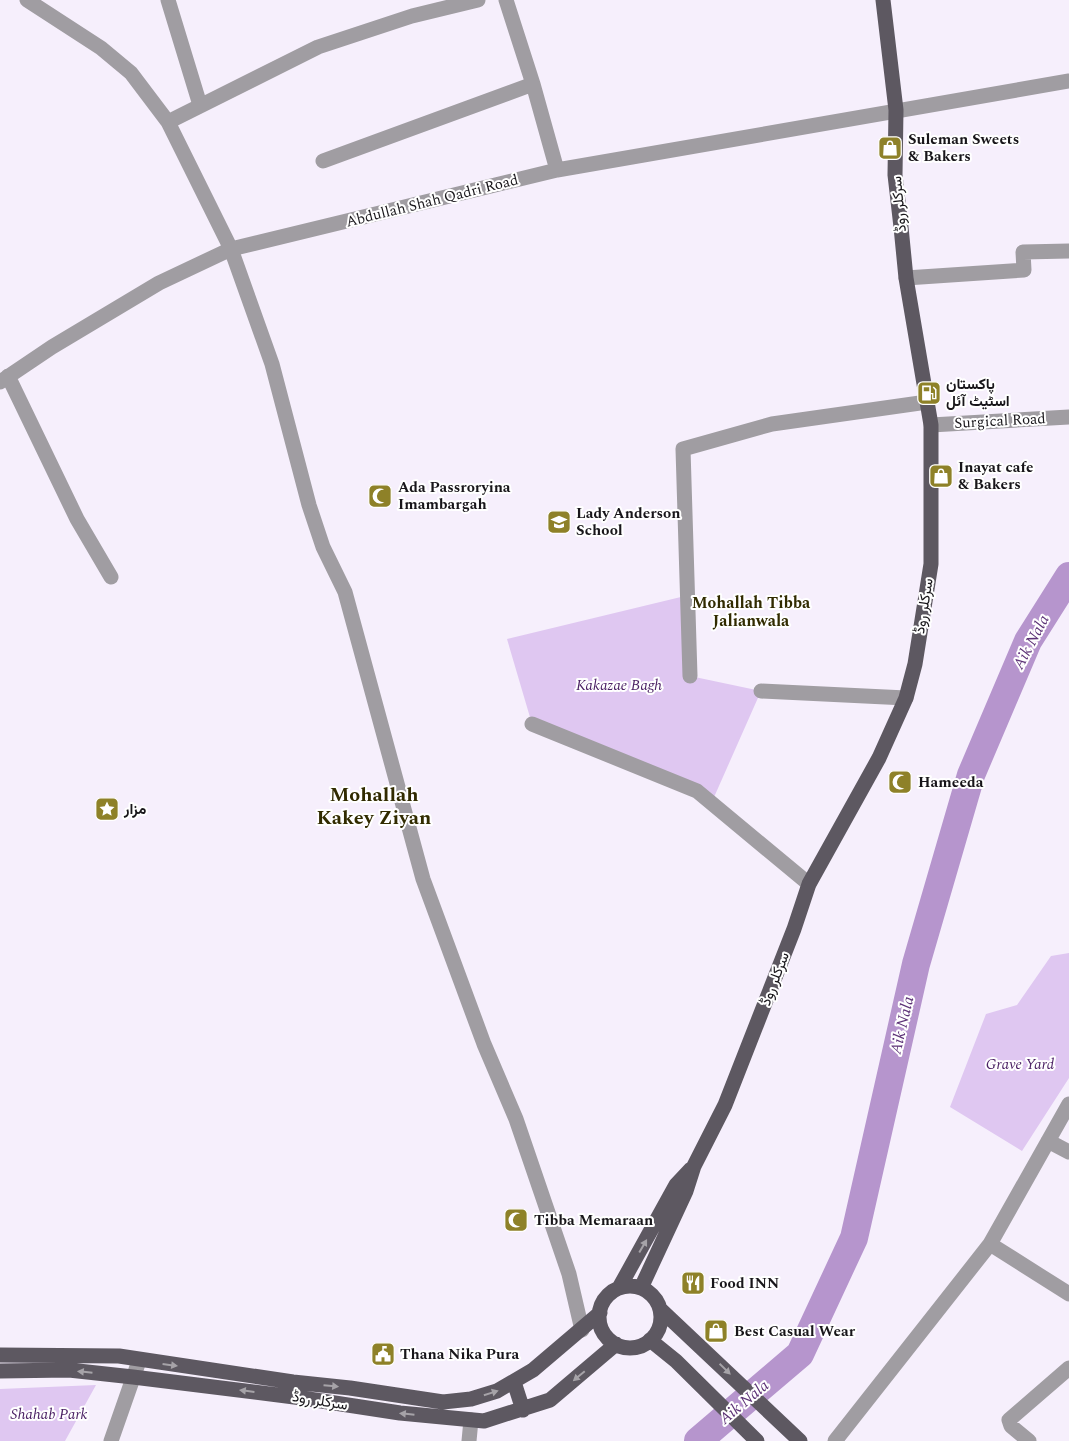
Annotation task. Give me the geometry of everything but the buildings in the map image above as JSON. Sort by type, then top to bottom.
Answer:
[{"type":"main road","name":"سرکلر روڈ","points":[[694,1166],[725,1105],[794,929],[809,884],[879,758],[906,698],[915,664],[930,564],[931,425],[906,278],[895,175],[896,110],[883,0]]},
{"type":"main road","points":[[641,1288],[686,1191],[694,1166]]},
{"type":"main road","points":[[619,1288],[676,1185],[694,1166]]},
{"type":"main road","points":[[660,1309],[659,1328],[650,1340],[634,1347],[616,1344],[603,1331],[600,1313],[606,1298],[619,1288],[626,1286],[641,1288],[656,1300],[660,1309],[690,1335],[799,1440]]},
{"type":"main road","name":"سرکلر روڈ","points":[[0,1355],[119,1356],[139,1361],[443,1402],[471,1399],[497,1391],[514,1382],[533,1370],[600,1313]]},
{"type":"main road","points":[[650,1340],[676,1361],[757,1441]]},
{"type":"main road","name":"سرکلر روڈ","points":[[0,1371],[69,1370],[302,1398],[400,1414],[484,1421],[550,1400],[616,1344]]},
{"type":"main road","points":[[514,1382],[523,1410]]},
{"type":"street","points":[[27,0],[101,48],[132,72],[168,122],[231,250],[272,364],[323,547],[345,592],[423,879],[484,1044],[516,1119],[569,1274],[582,1330]]},
{"type":"street","points":[[168,0],[200,105]]},
{"type":"street","points":[[168,122],[318,47],[412,16],[478,0]]},
{"type":"street","points":[[506,0],[533,84],[557,170]]},
{"type":"street","name":"Abdullah Shah Qadri Road","points":[[4,379],[52,347],[159,283],[231,250],[557,170],[1069,81]]},
{"type":"street","points":[[323,161],[533,84]]},
{"type":"street","points":[[906,278],[1024,270],[1023,252],[1069,251]]},
{"type":"street","points":[[4,379],[76,519],[111,577]]},
{"type":"street","points":[[690,676],[683,449],[772,424],[927,402]]},
{"type":"street","name":"Surgical Road","points":[[931,425],[1069,417]]},
{"type":"street","points":[[761,692],[906,698]]},
{"type":"street","points":[[532,724],[697,791],[809,884]]},
{"type":"street","points":[[834,1441],[990,1244],[1069,1104]]},
{"type":"street","points":[[1048,1141],[1069,1152]]},
{"type":"street","points":[[990,1244],[1069,1294]]},
{"type":"street","points":[[111,1441],[139,1361]]},
{"type":"street","points":[[1029,1441],[1011,1426],[1009,1420],[1069,1368]]},
{"type":"street","points":[[469,1441],[470,1420]]},
{"type":"green space","name":"Kakazae Bagh","points":[[685,596],[690,676],[761,691],[711,804],[532,724],[507,639]]},
{"type":"green space","name":"Grave Yard","points":[[1069,953],[1069,1078],[1022,1151],[950,1107],[986,1014],[1017,1005],[1051,956]]},
{"type":"green space","name":"Shahab Park","points":[[96,1385],[65,1441],[0,1441],[0,1389]]},
{"type":"waterway","name":"Aik Nala","points":[[698,1441],[800,1354],[854,1238],[916,964],[971,775],[1028,641],[1069,576]]},
{"type":"place","name":"Suleman Sweets & Bakers","points":[[890,148]]},
{"type":"place","name":"پاکستان اسٹیٹ آئل","points":[[929,393]]},
{"type":"place","name":"Inayat cafe & Bakers","points":[[941,476]]},
{"type":"place","name":"Ada Passroryina Imambargah","points":[[380,496]]},
{"type":"place","name":"Lady Anderson School","points":[[559,522]]},
{"type":"place","name":"Hameeda","points":[[900,782]]},
{"type":"place","name":"مزار","points":[[107,809]]},
{"type":"place","name":"Tibba Memaraan","points":[[516,1220]]},
{"type":"place","name":"Food INN","points":[[693,1283]]},
{"type":"place","name":"Best Casual Wear","points":[[716,1331]]},
{"type":"place","name":"Thana Nika Pura","points":[[383,1354]]},
{"type":"district","name":"Mohallah Tibba Jalianwala","points":[[751,612]]},
{"type":"district","name":"Mohallah Kakey Ziyan","points":[[374,806]]}]
